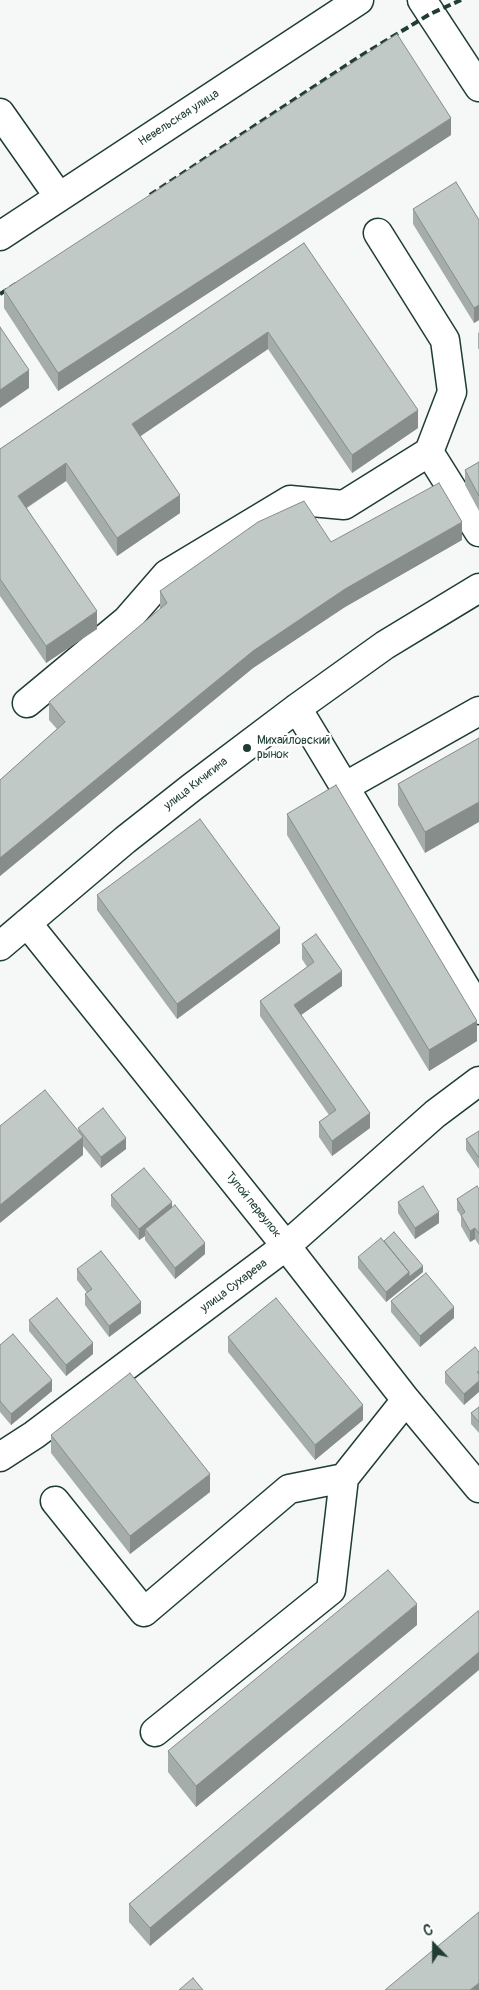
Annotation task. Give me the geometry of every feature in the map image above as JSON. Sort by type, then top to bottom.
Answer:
[{"type":"street","name":"Невельская улица","points":[[0,236],[359,0]]},
{"type":"street","points":[[422,0],[476,77]]},
{"type":"street","points":[[0,113],[59,197]]},
{"type":"street","points":[[27,703],[127,620],[167,574],[290,500],[344,505],[429,452],[452,392],[445,340],[378,233]]},
{"type":"street","points":[[429,452],[479,532]]},
{"type":"street","name":"улица Кичигина","points":[[0,946],[183,794],[297,708],[386,645],[479,588]]},
{"type":"street","points":[[297,708],[346,786],[479,1010]]},
{"type":"street","points":[[346,786],[479,711]]},
{"type":"street","name":"Тупой переулок","points":[[27,923],[286,1246],[406,1400],[479,1488]]},
{"type":"street","name":"улица Сухарева","points":[[0,1457],[34,1435],[286,1246],[435,1114],[479,1081]]},
{"type":"street","points":[[155,1732],[331,1590],[344,1478],[406,1400]]},
{"type":"street","points":[[54,1501],[144,1612],[289,1490],[344,1478]]},
{"type":"building","points":[[397,34],[451,118],[58,373],[4,290]]},
{"type":"building","points":[[456,182],[479,220],[479,305],[474,308],[413,209]]},
{"type":"building","points":[[304,243],[418,410],[352,455],[268,332],[132,424],[180,495],[117,538],[66,463],[18,496],[97,611],[46,646],[0,579],[0,449]]},
{"type":"building","points":[[0,327],[29,370],[0,390]]},
{"type":"building","points":[[479,462],[479,496],[465,470]]},
{"type":"building","points":[[439,483],[462,522],[345,589],[253,651],[0,858],[0,780],[65,722],[49,702],[167,603],[160,591],[258,522],[304,501],[331,542]]},
{"type":"building","points":[[479,738],[479,802],[425,832],[398,784]]},
{"type":"building","points":[[336,785],[477,1021],[429,1050],[287,814]]},
{"type":"building","points":[[200,819],[280,928],[177,1004],[97,895]]},
{"type":"building","points":[[316,934],[342,971],[294,1005],[370,1113],[332,1141],[319,1122],[336,1110],[260,1001],[314,962],[302,944]]},
{"type":"building","points":[[45,1090],[83,1137],[0,1205],[0,1126]]},
{"type":"building","points":[[103,1108],[126,1138],[101,1157],[78,1128]]},
{"type":"building","points":[[479,1131],[479,1158],[466,1139]]},
{"type":"building","points":[[144,1168],[172,1202],[139,1229],[111,1195]]},
{"type":"building","points":[[423,1186],[439,1212],[415,1228],[398,1202]]},
{"type":"building","points":[[477,1186],[479,1189],[479,1234],[475,1228],[470,1231],[461,1215],[465,1212],[457,1199]]},
{"type":"building","points":[[175,1205],[205,1243],[175,1268],[145,1229]]},
{"type":"building","points":[[394,1232],[423,1266],[409,1277],[409,1272],[384,1241]]},
{"type":"building","points":[[381,1238],[409,1272],[386,1292],[358,1257]]},
{"type":"building","points":[[101,1251],[141,1302],[109,1326],[85,1294],[92,1289],[77,1269]]},
{"type":"building","points":[[426,1273],[454,1307],[420,1336],[391,1301]]},
{"type":"building","points":[[57,1298],[93,1343],[66,1365],[29,1320]]},
{"type":"building","points":[[276,1298],[363,1405],[315,1445],[228,1337]]},
{"type":"building","points":[[13,1334],[52,1380],[11,1414],[0,1401],[0,1345]]},
{"type":"building","points":[[475,1347],[479,1352],[479,1371],[477,1372],[479,1374],[479,1381],[464,1394],[445,1372]]},
{"type":"building","points":[[130,1373],[210,1474],[130,1536],[51,1435]]},
{"type":"building","points":[[479,1407],[479,1422],[471,1413]]},
{"type":"building","points":[[388,1570],[417,1604],[196,1786],[168,1751]]},
{"type":"building","points":[[478,1611],[479,1652],[150,1928],[129,1904]]},
{"type":"building","points":[[479,1912],[479,1983],[470,1990],[385,1990]]},
{"type":"building","points":[[193,1978],[203,1990],[179,1990]]},
{"type":"railway","points":[[150,195],[359,57],[430,14],[461,0]]},
{"type":"railway","points":[[0,294],[16,284]]},
{"type":"place","name":"Михайловский рынок","points":[[247,748]]}]
